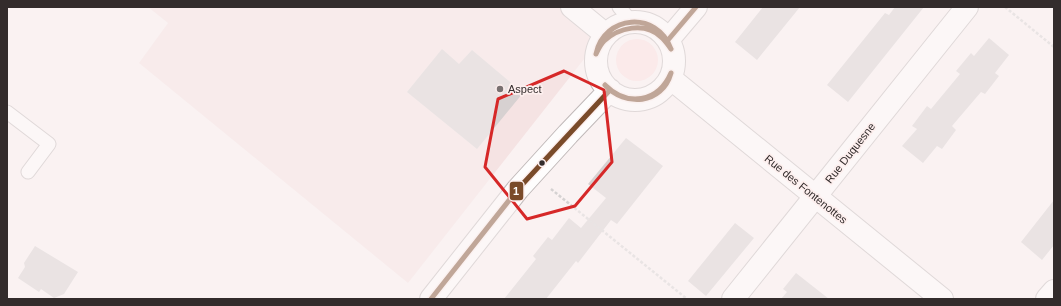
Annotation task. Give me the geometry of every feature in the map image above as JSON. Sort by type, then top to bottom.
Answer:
[{"type":"street","points":[[572,7],[606,34]]},
{"type":"street","points":[[668,40],[696,7]]},
{"type":"street","name":"Rue Duquesne","points":[[733,299],[966,7]]},
{"type":"street","points":[[625,14],[656,27],[668,40],[673,53],[674,66],[670,78],[660,91],[645,99],[634,100],[622,98],[610,90],[601,80],[596,68],[596,55],[599,45],[606,34],[616,26],[625,14]]},
{"type":"street","name":"Rue des Fontenottes","points":[[670,78],[942,299]]},
{"type":"street","points":[[431,299],[518,189],[610,90]]},
{"type":"street","points":[[1047,299],[1054,291]]},
{"type":"lane","points":[[7,112],[49,144],[28,172]]},
{"type":"path","points":[[1005,7],[1054,47]]},
{"type":"path","points":[[532,174],[687,299]]},
{"type":"highlighted area","points":[[564,71],[604,90],[612,162],[575,206],[527,219],[485,167],[498,99]]},
{"type":"shaded area","points":[[148,7],[569,7],[603,35],[408,283],[139,63],[168,23]]},
{"type":"shaded area","points":[[633,39],[641,39],[649,42],[655,48],[658,60],[655,72],[649,78],[641,81],[633,81],[625,78],[619,72],[616,64],[616,56],[619,48],[625,42]]},
{"type":"building","points":[[763,7],[800,7],[757,60],[735,42]]},
{"type":"building","points":[[895,7],[924,7],[848,102],[827,85],[885,13],[889,15]]},
{"type":"building","points":[[989,38],[1009,55],[995,73],[999,76],[985,94],[981,92],[952,126],[956,130],[942,149],[937,146],[923,163],[902,146],[917,129],[912,126],[927,106],[931,109],[960,74],[956,71],[971,53],[974,56]]},
{"type":"building","points":[[442,49],[459,64],[472,50],[523,93],[477,149],[407,92]]},
{"type":"building","points":[[626,138],[663,166],[617,224],[611,220],[578,263],[576,261],[546,299],[504,299],[536,259],[533,256],[548,237],[552,240],[569,218],[581,228],[606,198],[588,184]]},
{"type":"building","points":[[1054,200],[1054,245],[1042,260],[1021,242]]},
{"type":"building","points":[[735,223],[754,238],[706,296],[688,281]]},
{"type":"building","points":[[35,246],[78,272],[64,294],[54,298],[41,289],[39,292],[18,278],[25,267],[24,263]]},
{"type":"building","points":[[796,273],[829,299],[781,299],[787,292],[783,289]]},
{"type":"transit line","name":"1","points":[[668,40],[696,7]]},
{"type":"transit line","name":"1","points":[[596,54],[601,41],[609,31],[620,25],[631,22],[643,23],[654,28],[664,36],[671,49]]},
{"type":"transit line","name":"1","points":[[596,54],[599,48],[610,36],[632,28],[647,29],[655,32],[671,49]]},
{"type":"transit line","name":"1","points":[[605,85],[623,97],[632,99],[641,98],[650,96],[658,91],[671,73]]},
{"type":"transit line","name":"1","points":[[605,85],[622,97],[642,99],[651,97],[660,91],[666,84],[671,73]]},
{"type":"transit line","name":"1","points":[[431,299],[518,189],[610,90]]},
{"type":"place","name":"Aspect","points":[[500,89]]}]
